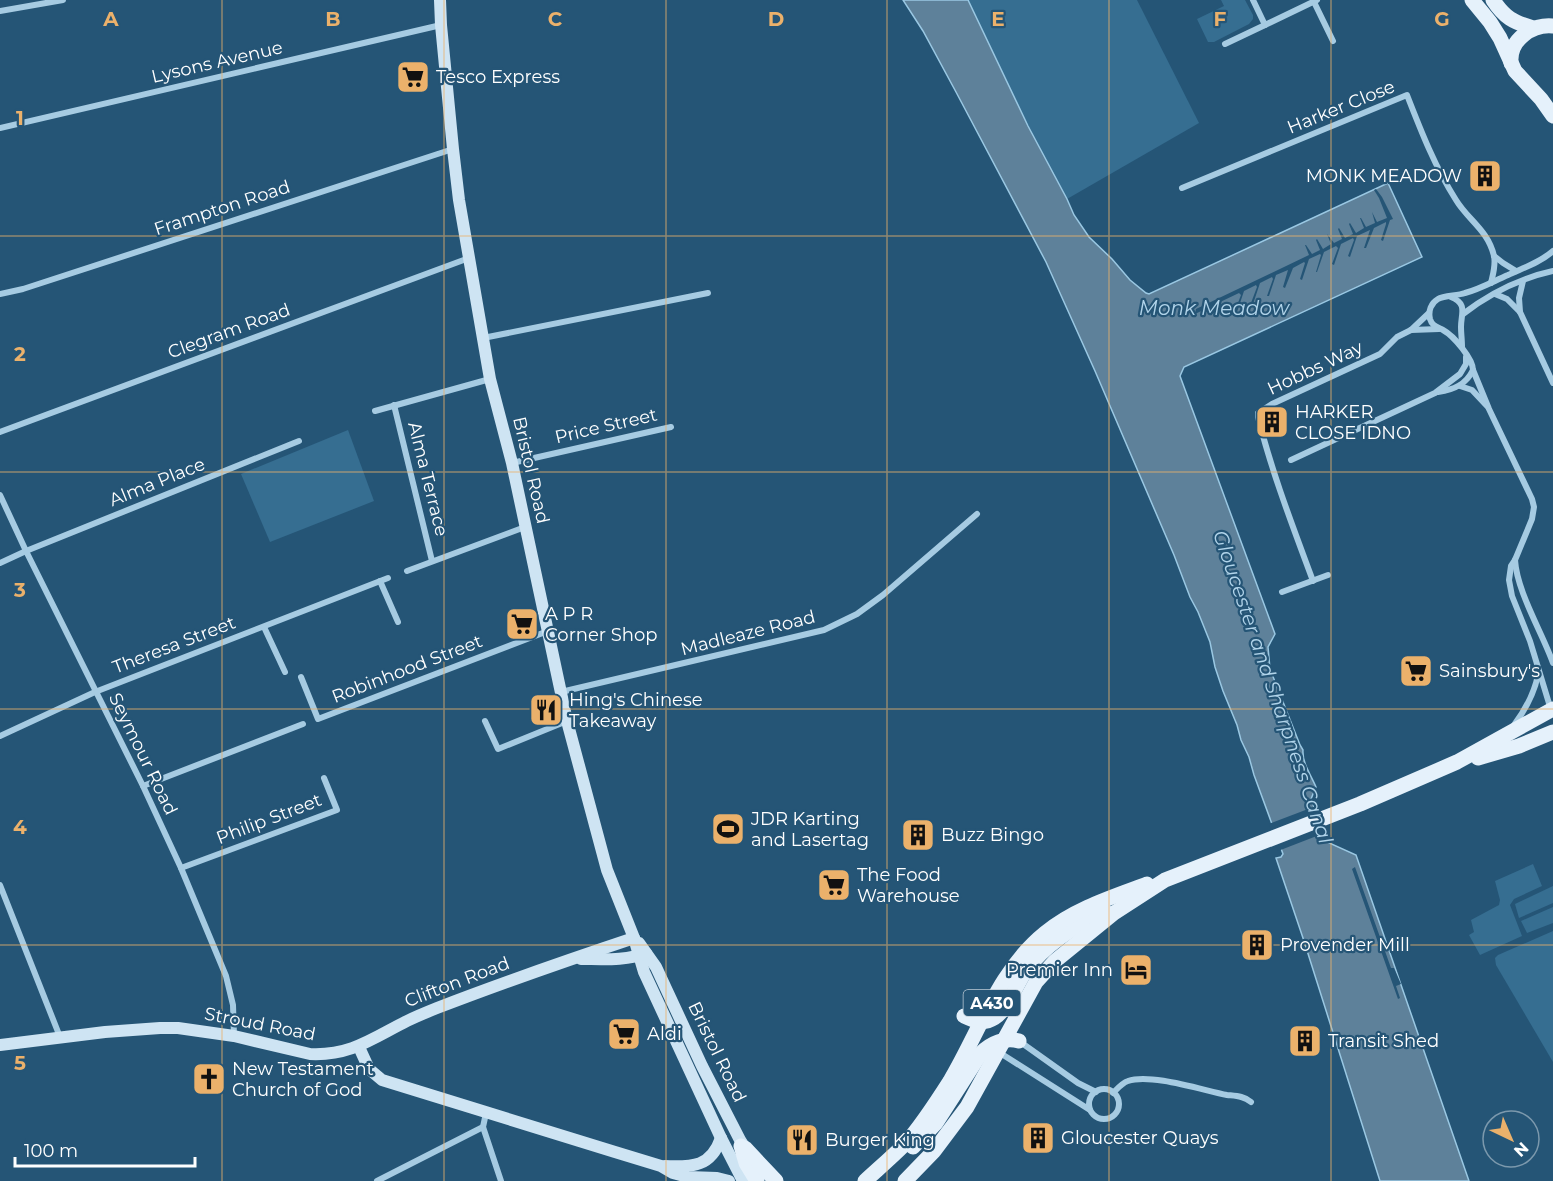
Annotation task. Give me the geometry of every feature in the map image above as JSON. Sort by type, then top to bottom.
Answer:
[{"type":"main road","name":"Bristol Road","points":[[440,0],[459,200],[490,379],[512,463],[567,721],[607,870],[634,938],[643,954],[656,967],[702,1066],[742,1144],[770,1181]]},
{"type":"main road","points":[[1472,0],[1500,38],[1515,71],[1553,116]]},
{"type":"main road","points":[[1493,0],[1507,17],[1533,28]]},
{"type":"main road","points":[[1511,63],[1511,53],[1517,42],[1533,28],[1553,26]]},
{"type":"main road","name":"A430","points":[[905,1181],[934,1151],[961,1115],[1036,982],[1055,961],[1114,913],[1165,880],[1360,804],[1457,762],[1552,712]]},
{"type":"main road","points":[[1457,762],[1519,746],[1553,732]]},
{"type":"main road","name":"A430","points":[[866,1181],[905,1143],[929,1114],[960,1063],[1002,984],[1018,960],[1046,932],[1061,922],[1088,908],[1160,879],[1165,880]]},
{"type":"main road","points":[[964,1016],[983,1022],[999,1015],[1027,969],[1058,939],[1075,927],[1146,892]]},
{"type":"main road","name":"Clifton Road","points":[[359,1047],[411,1019],[634,938]]},
{"type":"main road","name":"Bristol Road","points":[[643,954],[646,977],[743,1181]]},
{"type":"main road","name":"Clifton Road","points":[[571,959],[643,954]]},
{"type":"main road","name":"Stroud Road","points":[[0,1046],[60,1037],[160,1028],[199,1030],[234,1036],[310,1054],[322,1055],[359,1047]]},
{"type":"main road","points":[[866,1181],[897,1161],[918,1143],[936,1123],[981,1053],[1004,1042]]},
{"type":"main road","points":[[359,1047],[369,1069],[382,1080],[661,1166],[673,1173],[687,1177],[717,1178],[729,1181]]},
{"type":"main road","points":[[661,1166],[686,1166],[704,1162],[710,1158],[721,1138]]},
{"type":"main road","points":[[742,1144],[746,1163],[757,1181]]},
{"type":"main road","points":[[742,1144],[776,1181]]},
{"type":"street","points":[[0,11],[63,0]]},
{"type":"street","points":[[1253,0],[1265,25]]},
{"type":"street","points":[[1225,44],[1315,1],[1333,41]]},
{"type":"street","name":"Lysons Avenue","points":[[0,128],[441,26]]},
{"type":"street","name":"Harker Close","points":[[1182,188],[1407,95],[1429,150],[1451,192],[1482,230],[1494,256]]},
{"type":"street","name":"Frampton Road","points":[[0,294],[23,289],[453,149]]},
{"type":"street","points":[[1552,712],[1530,641],[1510,589],[1509,572],[1530,525],[1534,507],[1489,409],[1472,364],[1462,348],[1432,323],[1429,313],[1432,303],[1441,297],[1466,293],[1491,283],[1545,257],[1553,250]]},
{"type":"street","points":[[1494,256],[1516,271]]},
{"type":"street","points":[[1491,283],[1494,256]]},
{"type":"street","name":"Clegram Road","points":[[0,432],[469,258]]},
{"type":"street","points":[[1463,314],[1495,294],[1541,273],[1553,271]]},
{"type":"street","points":[[1520,312],[1519,298],[1523,281]]},
{"type":"street","points":[[483,338],[708,292]]},
{"type":"street","points":[[1495,294],[1507,299],[1520,312],[1553,383]]},
{"type":"street","points":[[1450,297],[1460,303],[1463,314],[1462,348]]},
{"type":"street","name":"Hobbs Way","points":[[1313,581],[1284,503],[1264,441],[1258,413],[1380,354],[1429,313]]},
{"type":"street","points":[[1411,330],[1454,329],[1461,322]]},
{"type":"street","points":[[1292,460],[1434,393],[1460,374],[1466,364],[1466,356]]},
{"type":"street","points":[[1434,393],[1460,386],[1473,370]]},
{"type":"street","points":[[375,411],[490,379]]},
{"type":"street","points":[[1460,386],[1472,390],[1489,409]]},
{"type":"street","name":"Alma Terrace","points":[[394,405],[432,561]]},
{"type":"street","name":"Price Street","points":[[512,463],[671,427]]},
{"type":"street","name":"Alma Place","points":[[0,563],[298,441]]},
{"type":"street","name":"Seymour Road","points":[[0,495],[181,868],[226,976],[233,1005],[234,1036]]},
{"type":"street","name":"Madleaze Road","points":[[561,693],[824,630],[856,614],[883,596],[977,514]]},
{"type":"street","points":[[407,570],[526,527]]},
{"type":"street","points":[[1515,560],[1524,592],[1553,663]]},
{"type":"street","points":[[1282,592],[1329,575]]},
{"type":"street","name":"Theresa Street","points":[[0,736],[95,692],[388,578]]},
{"type":"street","points":[[380,581],[399,622]]},
{"type":"street","name":"Theresa Street","points":[[264,627],[285,672]]},
{"type":"street","name":"Robinhood Street","points":[[301,677],[318,719],[548,631]]},
{"type":"street","points":[[1502,739],[1525,710],[1539,673]]},
{"type":"street","points":[[485,721],[498,749],[567,721]]},
{"type":"street","points":[[143,786],[303,724]]},
{"type":"street","name":"Philip Street","points":[[181,868],[337,810],[324,778]]},
{"type":"street","points":[[0,885],[60,1037]]},
{"type":"street","points":[[983,1022],[1004,1042],[1098,1118],[1106,1119],[1118,1110],[1117,1097],[1104,1089],[1096,1092],[1090,1100],[1090,1110]]},
{"type":"street","points":[[983,1022],[1004,1042],[1096,1092]]},
{"type":"street","points":[[1113,1093],[1125,1082],[1139,1078],[1246,1098],[1251,1102]]},
{"type":"street","points":[[486,1113],[483,1127],[501,1181]]},
{"type":"street","points":[[377,1181],[483,1127]]},
{"type":"shaded area","points":[[968,0],[1137,0],[1199,123],[1067,199],[1028,126]]},
{"type":"shaded area","points":[[1221,0],[1245,0],[1253,19],[1249,24],[1214,42],[1208,42],[1197,19],[1224,6]]},
{"type":"shaded area","points":[[348,430],[374,501],[270,542],[241,474]]},
{"type":"shaded area","points":[[1533,864],[1542,886],[1514,899],[1510,905],[1522,936],[1480,955],[1469,935],[1474,932],[1471,920],[1499,905],[1500,900],[1495,881]]},
{"type":"shaded area","points":[[1553,886],[1553,903],[1519,918],[1515,904]]},
{"type":"shaded area","points":[[1553,907],[1553,923],[1527,933],[1521,921]]},
{"type":"shaded area","points":[[1553,931],[1553,1062],[1496,965],[1495,958]]},
{"type":"water","points":[[903,0],[968,0],[1028,126],[1074,215],[1089,237],[1130,280],[1146,293],[1149,294],[1388,183],[1422,257],[1184,367],[1180,376],[1275,634],[1268,647],[1270,669],[1303,750],[1305,764],[1316,787],[1311,799],[1327,842],[1356,855],[1469,1181],[1380,1181],[1276,858],[1283,854],[1223,691],[1210,642],[1198,612],[1046,262],[923,31]]},
{"type":"pier","points":[[1376,189],[1393,219],[1390,220],[1383,241],[1381,240],[1386,222],[1374,228],[1366,248],[1364,248],[1370,230],[1357,236],[1350,257],[1348,256],[1353,238],[1341,244],[1334,265],[1332,264],[1338,248],[1336,246],[1324,252],[1317,272],[1321,255],[1309,259],[1302,280],[1300,279],[1304,262],[1293,268],[1285,288],[1283,287],[1288,270],[1276,275],[1269,296],[1267,296],[1272,277],[1260,283],[1253,304],[1251,303],[1256,285],[1244,291],[1237,312],[1235,311],[1241,295],[1239,293],[1195,314],[1196,309],[1309,255],[1305,245],[1312,254],[1320,250],[1317,239],[1323,249],[1331,244],[1327,234],[1334,243],[1342,239],[1339,228],[1345,238],[1353,234],[1350,223],[1356,233],[1364,228],[1360,218],[1366,227],[1375,223],[1372,212],[1377,222],[1387,218],[1374,190]]},
{"type":"pier","points":[[1316,806],[1327,832],[1278,851],[1269,824]]},
{"type":"pier","points":[[1355,867],[1391,968],[1394,968],[1401,984],[1396,986],[1400,998],[1398,999],[1352,869]]},
{"type":"place","name":"Tesco Express","points":[[413,77]]},
{"type":"place","name":"MONK MEADOW","points":[[1485,176]]},
{"type":"place","name":"HARKER CLOSE IDNO","points":[[1272,422]]},
{"type":"place","name":"A P R Corner Shop","points":[[522,624]]},
{"type":"place","name":"Sainsbury's","points":[[1416,671]]},
{"type":"place","name":"Hing's Chinese Takeaway","points":[[546,710]]},
{"type":"place","name":"JDR Karting and Lasertag","points":[[728,829]]},
{"type":"place","name":"Buzz Bingo","points":[[918,835]]},
{"type":"place","name":"The Food Warehouse","points":[[834,885]]},
{"type":"place","name":"Provender Mill","points":[[1257,945]]},
{"type":"place","name":"Premier Inn","points":[[1136,970]]},
{"type":"place","name":"Aldi","points":[[624,1034]]},
{"type":"place","name":"Transit Shed","points":[[1305,1041]]},
{"type":"place","name":"New Testament Church of God","points":[[209,1079]]},
{"type":"place","name":"Gloucester Quays","points":[[1038,1138]]},
{"type":"place","name":"Burger King","points":[[802,1140]]},
{"type":"water label","name":"Monk Meadow","points":[[1214,308]]},
{"type":"water label","name":"Gloucester and Sharpness Canal","points":[[1273,687]]}]
